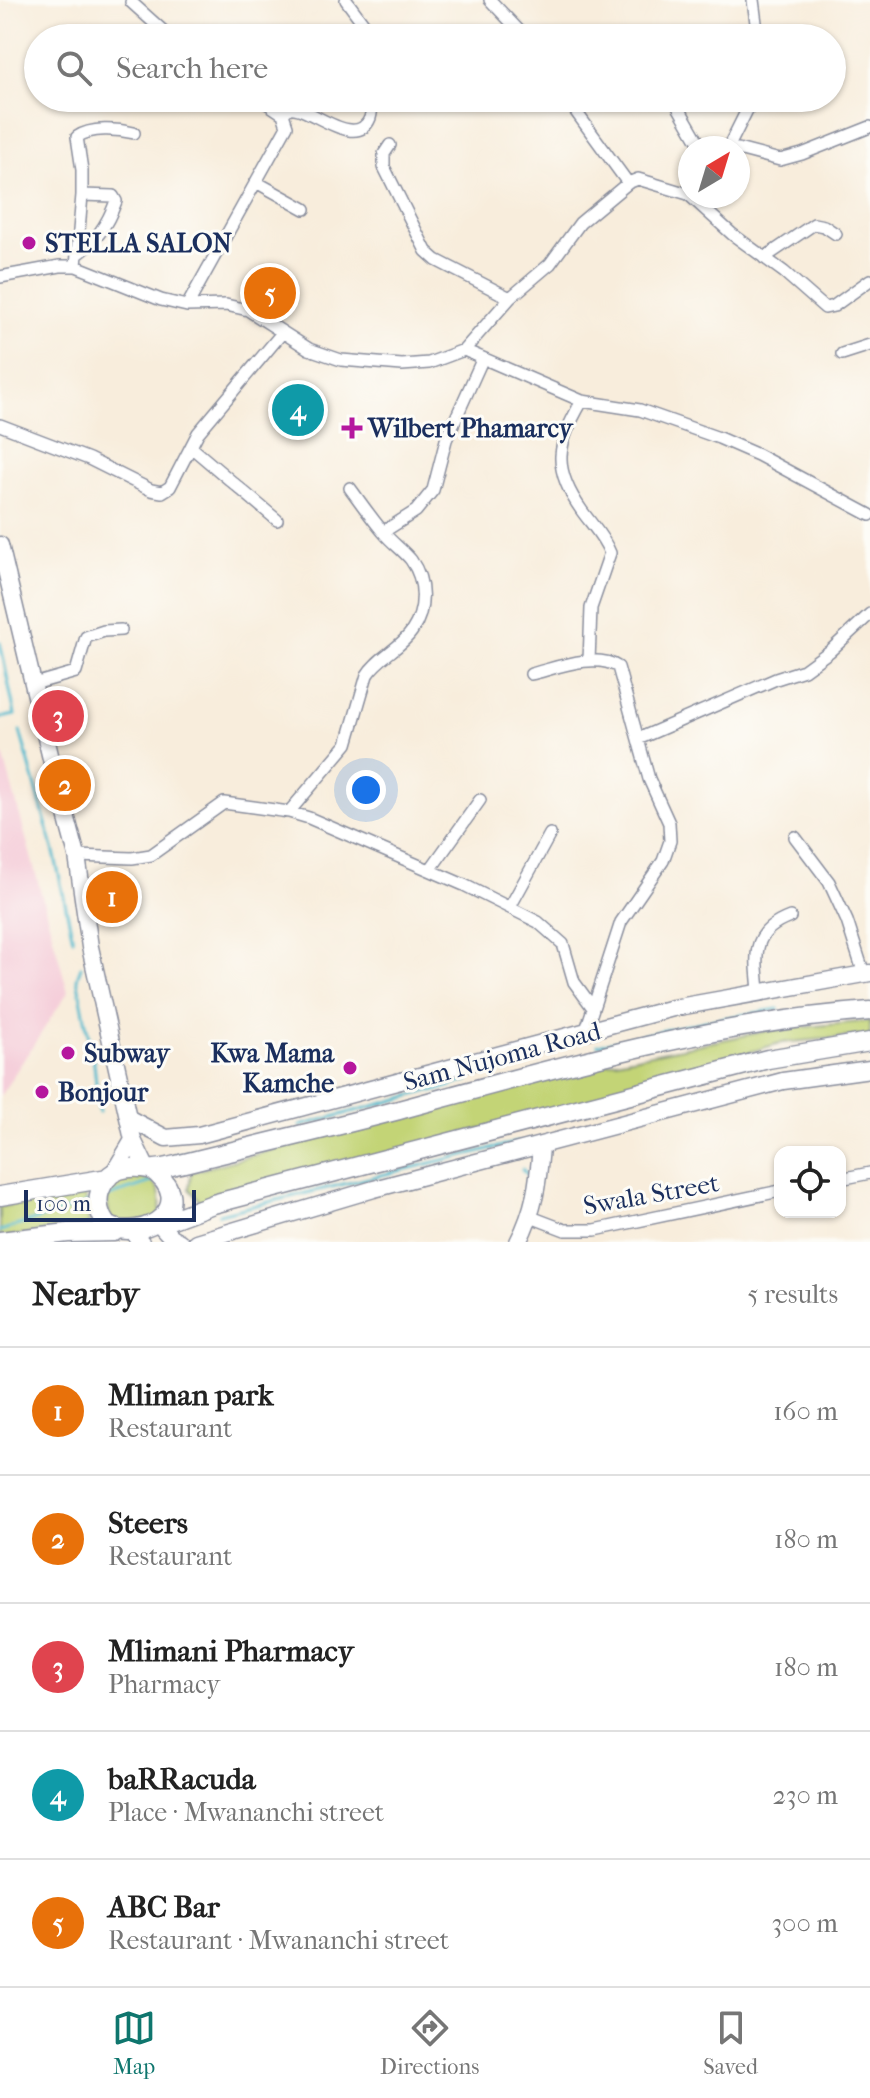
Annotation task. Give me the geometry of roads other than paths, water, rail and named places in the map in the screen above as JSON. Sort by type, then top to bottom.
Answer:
[{"type":"main road","name":"Sam Nujoma Road","points":[[149,1168],[396,1111],[576,1061],[789,1018],[870,1011]]},
{"type":"main road","points":[[0,1241],[68,1233],[130,1239],[151,1235],[164,1224],[213,1204],[742,1066],[870,1042]]},
{"type":"main road","points":[[0,1196],[111,1175],[127,1166],[149,1168],[168,1186],[171,1197],[164,1224]]},
{"type":"main road","points":[[111,1175],[100,1192],[99,1207],[104,1221],[130,1239]]},
{"type":"street","points":[[346,0],[364,24]]},
{"type":"street","points":[[490,0],[513,24]]},
{"type":"street","points":[[753,0],[756,24]]},
{"type":"street","points":[[131,2],[155,24]]},
{"type":"street","points":[[187,306],[287,126],[286,118],[280,112]]},
{"type":"street","points":[[305,112],[351,130],[364,126],[371,112]]},
{"type":"street","points":[[576,112],[628,183]]},
{"type":"street","points":[[681,112],[695,136]]},
{"type":"street","points":[[737,136],[747,112]]},
{"type":"street","points":[[750,152],[780,160],[870,127]]},
{"type":"street","points":[[76,261],[82,195],[77,137],[82,133],[113,130],[134,133]]},
{"type":"street","points":[[390,145],[384,154],[384,167],[426,251],[436,260],[510,298]]},
{"type":"street","points":[[76,261],[133,291],[187,306],[226,305],[248,310],[309,349],[341,360],[402,365],[429,363],[464,350],[510,298],[550,264],[580,223],[628,183],[638,179],[678,190]]},
{"type":"street","points":[[256,182],[305,209]]},
{"type":"street","points":[[0,277],[76,261],[91,246],[111,215],[116,201],[113,196],[82,195]]},
{"type":"street","points":[[705,208],[732,234],[825,308],[834,306],[870,280]]},
{"type":"street","points":[[764,258],[814,224],[836,234]]},
{"type":"street","points":[[0,425],[89,459],[151,490],[162,492],[170,487],[198,433],[282,333]]},
{"type":"street","points":[[842,354],[870,345]]},
{"type":"street","points":[[464,350],[582,401],[640,410],[719,438],[758,455],[870,515]]},
{"type":"street","points":[[383,532],[416,511],[433,490],[446,440],[482,360]]},
{"type":"street","points":[[582,401],[561,441],[562,477],[610,553],[591,608],[589,661]]},
{"type":"street","points":[[191,447],[277,520]]},
{"type":"street","points":[[289,812],[347,744],[371,669],[405,641],[419,620],[423,594],[417,572],[350,488]]},
{"type":"street","points":[[0,545],[77,856],[90,947],[133,1140],[149,1168]]},
{"type":"street","points":[[638,739],[776,679],[804,670],[870,614]]},
{"type":"street","points":[[34,684],[76,672],[86,637],[121,630]]},
{"type":"street","points":[[531,674],[589,661],[614,663],[618,667],[649,779],[669,823],[670,841],[663,861],[621,922],[586,1030]]},
{"type":"street","points":[[430,870],[480,800]]},
{"type":"street","points":[[77,856],[132,858],[151,855],[224,803],[289,812],[430,870],[538,922],[563,944],[574,982],[593,1008]]},
{"type":"street","points":[[510,907],[550,834]]},
{"type":"street","points":[[130,1119],[166,1138],[199,1135],[673,1008],[867,973],[829,882],[795,837]]},
{"type":"street","points":[[759,991],[755,950],[768,929],[790,917]]},
{"type":"street","points":[[199,1241],[374,1189],[783,1081],[870,1069]]},
{"type":"street","points":[[111,1175],[133,1140]]},
{"type":"street","points":[[518,1242],[531,1217],[537,1193],[541,1147]]},
{"type":"street","points":[[846,1178],[870,1173]]},
{"type":"street","name":"Swala Street","points":[[531,1217],[565,1230],[595,1230],[774,1192]]},
{"type":"street","points":[[164,1224],[171,1237],[180,1242]]},
{"type":"waterway","points":[[0,642],[15,715],[0,718]]},
{"type":"waterway","points":[[20,731],[54,852],[73,939]]},
{"type":"waterway","points":[[81,967],[77,978],[94,1064],[99,1112]]},
{"type":"waterway","points":[[598,1045],[778,1009]]},
{"type":"waterway","points":[[300,1126],[469,1080],[433,1092]]},
{"type":"waterway","points":[[219,1214],[519,1142]]},
{"type":"waterway","points":[[172,1156],[215,1146]]},
{"type":"waterway","points":[[522,1169],[528,1175],[522,1214]]},
{"type":"waterway","points":[[106,1197],[155,1181]]},
{"type":"waterway","points":[[0,1231],[91,1202]]},
{"type":"place","name":"STELLA SALON","points":[[29,243]]},
{"type":"place","name":"ABC Bar","points":[[270,293]]},
{"type":"place","name":"baRRacuda","points":[[298,410]]},
{"type":"place","name":"Wilbert Phamarcy","points":[[352,428]]},
{"type":"place","name":"Mlimani Pharmacy","points":[[58,716]]},
{"type":"place","name":"Steers","points":[[65,785]]},
{"type":"place","name":"Mliman park","points":[[112,897]]},
{"type":"place","name":"Subway","points":[[68,1053]]},
{"type":"place","name":"Kwa Mama Kamche","points":[[350,1068]]},
{"type":"place","name":"Bonjour","points":[[42,1092]]}]
